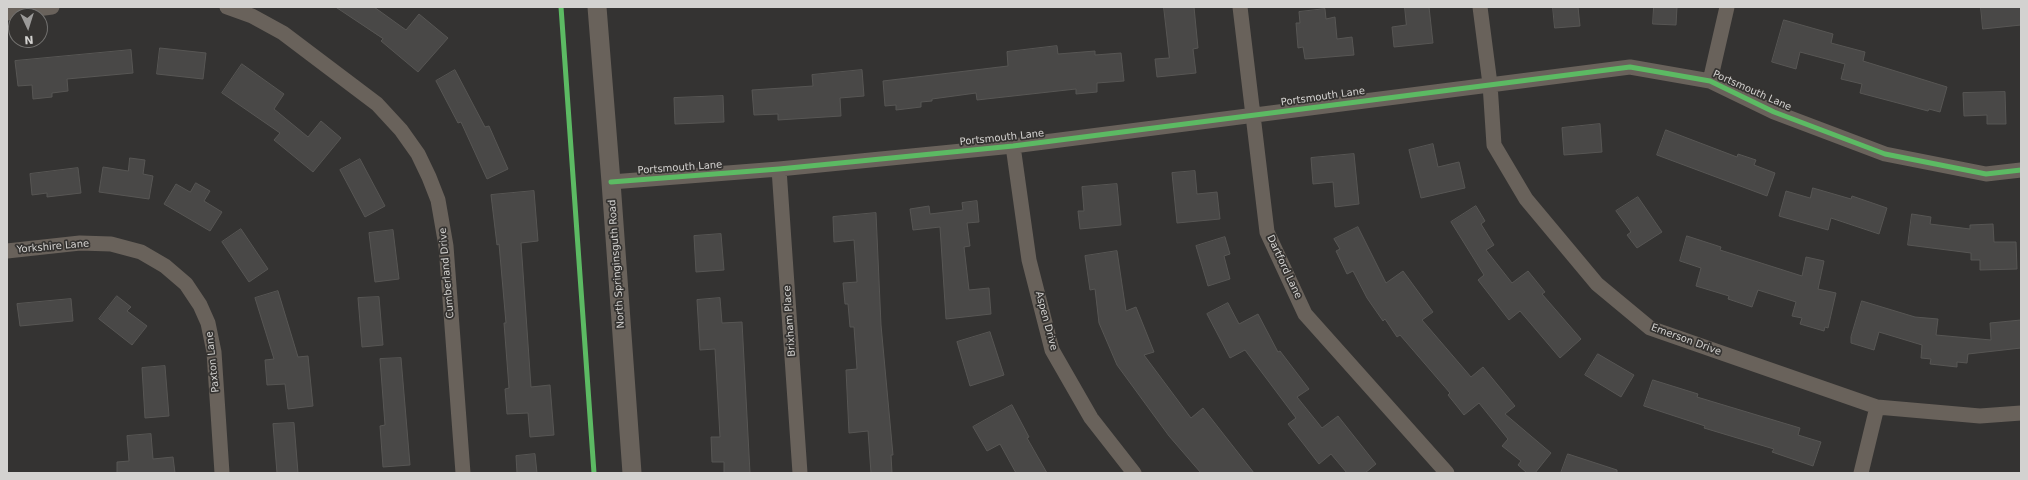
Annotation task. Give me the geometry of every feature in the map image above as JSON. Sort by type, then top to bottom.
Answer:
[{"type":"street","points":[[7,13],[52,7]]},
{"type":"street","name":"Cumberland Drive","points":[[227,7],[252,16],[283,33],[377,104],[401,130],[418,154],[429,176],[438,200],[446,246],[462,473]]},
{"type":"street","name":"North Springinsguth Road","points":[[596,7],[611,182],[632,473]]},
{"type":"street","name":"Dartford Lane","points":[[1240,7],[1252,115],[1268,232],[1306,314],[1447,473]]},
{"type":"street","name":"Emerson Drive","points":[[1480,7],[1490,84],[1494,145],[1526,199],[1597,284],[1650,328],[1877,408],[1980,416],[2021,413]]},
{"type":"street","points":[[1710,81],[1727,7]]},
{"type":"street","name":"Portsmouth Lane","points":[[611,182],[779,169],[1013,146],[1630,67],[1710,81],[1774,112],[1885,154],[1986,174],[2021,170]]},
{"type":"street","name":"Aspen Drive","points":[[1013,146],[1029,260],[1052,350],[1091,418],[1134,473]]},
{"type":"street","name":"Brixham Place","points":[[779,169],[800,473]]},
{"type":"street","name":"Yorkshire Lane","points":[[7,251],[80,243],[111,244],[141,252],[165,266]]},
{"type":"street","name":"Paxton Lane","points":[[165,266],[186,284],[200,305],[208,323],[214,352],[222,473]]},
{"type":"street","points":[[1861,473],[1877,408]]},
{"type":"building","points":[[336,7],[374,7],[406,30],[419,14],[448,38],[418,72],[381,41],[383,39]]},
{"type":"building","points":[[1164,7],[1194,7],[1198,48],[1193,49],[1196,73],[1157,77],[1155,59],[1169,58]]},
{"type":"building","points":[[1405,7],[1429,7],[1433,43],[1394,47],[1392,27],[1406,25]]},
{"type":"building","points":[[1553,7],[1578,7],[1580,26],[1555,28]]},
{"type":"building","points":[[1654,7],[1677,7],[1676,25],[1653,24]]},
{"type":"building","points":[[1981,7],[2021,7],[2021,25],[1983,29]]},
{"type":"building","points":[[1325,9],[1326,19],[1335,17],[1337,39],[1352,37],[1354,55],[1305,59],[1303,47],[1298,48],[1296,23],[1300,23],[1299,12]]},
{"type":"building","points":[[1784,20],[1833,34],[1831,43],[1865,52],[1863,61],[1947,87],[1940,112],[1929,109],[1928,111],[1860,93],[1862,84],[1841,79],[1845,64],[1800,52],[1796,69],[1772,62]]},
{"type":"building","points":[[1057,46],[1058,54],[1095,51],[1095,55],[1121,53],[1124,81],[1097,83],[1097,92],[1076,94],[1076,89],[977,100],[976,93],[932,99],[932,101],[921,102],[921,107],[896,110],[896,105],[885,106],[883,81],[1008,66],[1007,52]]},
{"type":"building","points":[[160,48],[206,53],[203,79],[157,74]]},
{"type":"building","points":[[131,50],[133,73],[67,79],[68,91],[52,93],[52,97],[33,99],[32,85],[18,86],[15,61]]},
{"type":"building","points":[[242,64],[284,94],[274,109],[308,137],[321,121],[341,138],[313,172],[274,140],[280,133],[222,93]]},
{"type":"building","points":[[455,70],[485,127],[489,126],[508,169],[487,179],[461,122],[458,123],[436,81]]},
{"type":"building","points":[[862,70],[864,96],[840,98],[841,116],[778,120],[778,114],[754,115],[752,90],[813,86],[812,75]]},
{"type":"building","points":[[2005,92],[2006,124],[1987,124],[1987,115],[1964,116],[1963,93]]},
{"type":"building","points":[[723,96],[724,122],[675,124],[674,98]]},
{"type":"building","points":[[1600,124],[1602,152],[1564,155],[1562,128]]},
{"type":"building","points":[[1666,130],[1737,157],[1738,154],[1756,160],[1754,165],[1775,173],[1767,196],[1657,155]]},
{"type":"building","points":[[1433,144],[1438,167],[1459,162],[1465,188],[1421,198],[1409,150]]},
{"type":"building","points":[[1354,154],[1359,204],[1335,207],[1333,182],[1313,184],[1311,158]]},
{"type":"building","points":[[130,158],[145,160],[143,174],[153,176],[149,199],[99,192],[103,167],[128,171]]},
{"type":"building","points":[[360,159],[385,206],[365,217],[340,170]]},
{"type":"building","points":[[78,168],[81,193],[47,197],[47,193],[32,195],[30,174]]},
{"type":"building","points":[[1195,171],[1197,194],[1217,192],[1220,219],[1177,223],[1172,173]]},
{"type":"building","points":[[196,183],[210,191],[204,201],[222,212],[210,231],[164,204],[176,184],[190,192]]},
{"type":"building","points":[[1117,184],[1121,225],[1080,229],[1078,211],[1084,211],[1082,187]]},
{"type":"building","points":[[1813,188],[1851,199],[1852,196],[1887,208],[1879,234],[1831,218],[1828,230],[1779,216],[1786,191],[1810,198]]},
{"type":"building","points":[[534,191],[538,241],[521,243],[531,387],[550,385],[554,435],[530,437],[528,413],[507,414],[505,389],[509,388],[504,323],[506,323],[499,244],[497,245],[491,195]]},
{"type":"building","points":[[1638,197],[1662,232],[1637,248],[1627,235],[1631,232],[1616,211]]},
{"type":"building","points":[[977,201],[979,222],[967,223],[970,246],[964,247],[969,290],[989,288],[991,314],[946,319],[940,227],[913,230],[910,209],[929,206],[930,214],[963,210],[962,203]]},
{"type":"building","points":[[1476,206],[1485,221],[1481,224],[1494,245],[1486,250],[1512,283],[1528,271],[1545,292],[1542,294],[1581,339],[1560,358],[1520,311],[1509,320],[1478,280],[1484,275],[1451,222]]},
{"type":"building","points":[[876,213],[881,325],[893,455],[891,455],[892,473],[871,473],[868,431],[849,433],[846,370],[857,369],[854,327],[850,327],[848,304],[845,304],[843,283],[857,282],[854,240],[834,242],[833,217]]},
{"type":"building","points":[[1912,214],[1931,217],[1930,224],[1970,229],[1970,225],[1993,224],[1994,242],[2016,242],[2017,269],[1980,270],[1980,260],[1971,260],[1971,253],[1908,245]]},
{"type":"building","points":[[1358,227],[1386,283],[1403,271],[1433,312],[1422,320],[1471,377],[1483,367],[1515,406],[1505,414],[1551,453],[1535,473],[1527,473],[1518,465],[1521,461],[1502,446],[1508,439],[1479,403],[1464,415],[1448,395],[1450,393],[1400,335],[1397,337],[1385,319],[1383,321],[1367,298],[1353,271],[1347,274],[1336,251],[1340,249],[1334,239]]},
{"type":"building","points":[[241,229],[268,269],[249,282],[222,242]]},
{"type":"building","points":[[393,230],[399,279],[375,282],[369,233]]},
{"type":"building","points":[[721,234],[724,270],[696,272],[694,236]]},
{"type":"building","points":[[1687,236],[1721,247],[1720,250],[1802,276],[1806,257],[1824,261],[1818,289],[1836,293],[1828,328],[1825,327],[1824,331],[1800,324],[1802,318],[1792,316],[1796,302],[1758,290],[1752,307],[1728,299],[1729,296],[1696,286],[1701,268],[1680,261]]},
{"type":"building","points":[[1225,237],[1230,254],[1224,256],[1230,279],[1208,286],[1196,246]]},
{"type":"building","points":[[1117,251],[1126,311],[1136,307],[1154,352],[1144,355],[1191,418],[1203,408],[1254,473],[1201,473],[1169,436],[1117,365],[1099,323],[1095,289],[1090,290],[1085,256]]},
{"type":"building","points":[[278,291],[298,357],[308,356],[313,406],[288,409],[285,384],[267,385],[265,360],[274,359],[255,298]]},
{"type":"building","points":[[117,296],[131,307],[127,311],[147,326],[132,345],[99,319]]},
{"type":"building","points":[[379,297],[383,345],[362,347],[358,298]]},
{"type":"building","points":[[720,298],[722,323],[742,322],[750,473],[724,473],[724,462],[712,462],[711,437],[720,437],[715,349],[700,350],[697,300]]},
{"type":"building","points":[[71,299],[73,321],[20,326],[17,304]]},
{"type":"building","points":[[1862,301],[1915,317],[1938,319],[1936,335],[1991,340],[1990,323],[2021,320],[2021,348],[1968,354],[1967,363],[1957,362],[1957,367],[1930,364],[1931,359],[1921,358],[1922,345],[1879,332],[1874,350],[1851,343],[1851,337]]},
{"type":"building","points":[[1228,303],[1239,324],[1258,314],[1278,352],[1280,351],[1309,389],[1297,397],[1322,428],[1338,416],[1376,464],[1365,473],[1347,473],[1331,454],[1319,464],[1288,424],[1296,418],[1245,350],[1230,358],[1207,314]]},
{"type":"building","points":[[990,332],[1004,375],[970,386],[957,342]]},
{"type":"building","points":[[1598,354],[1634,375],[1621,397],[1585,375]]},
{"type":"building","points":[[401,358],[410,465],[383,467],[380,426],[385,425],[380,359]]},
{"type":"building","points":[[165,366],[169,416],[145,418],[142,368]]},
{"type":"building","points":[[1653,380],[1698,394],[1697,397],[1800,428],[1798,435],[1821,442],[1813,466],[1772,452],[1774,449],[1704,428],[1705,426],[1644,406]]},
{"type":"building","points":[[1012,405],[1029,437],[1027,438],[1047,473],[1016,473],[1000,444],[987,451],[973,427]]},
{"type":"building","points":[[294,423],[298,473],[277,473],[273,424]]},
{"type":"building","points":[[151,434],[153,459],[173,457],[175,473],[117,473],[117,462],[129,461],[127,436]]},
{"type":"building","points":[[535,454],[537,473],[517,473],[516,456]]},
{"type":"building","points":[[1568,454],[1617,470],[1617,473],[1561,473]]},
{"type":"cycle path","points":[[561,7],[594,473]]},
{"type":"cycle path","points":[[611,182],[779,169],[1013,146],[1630,67],[1710,81],[1774,112],[1885,154],[1986,174],[2021,170]]}]
